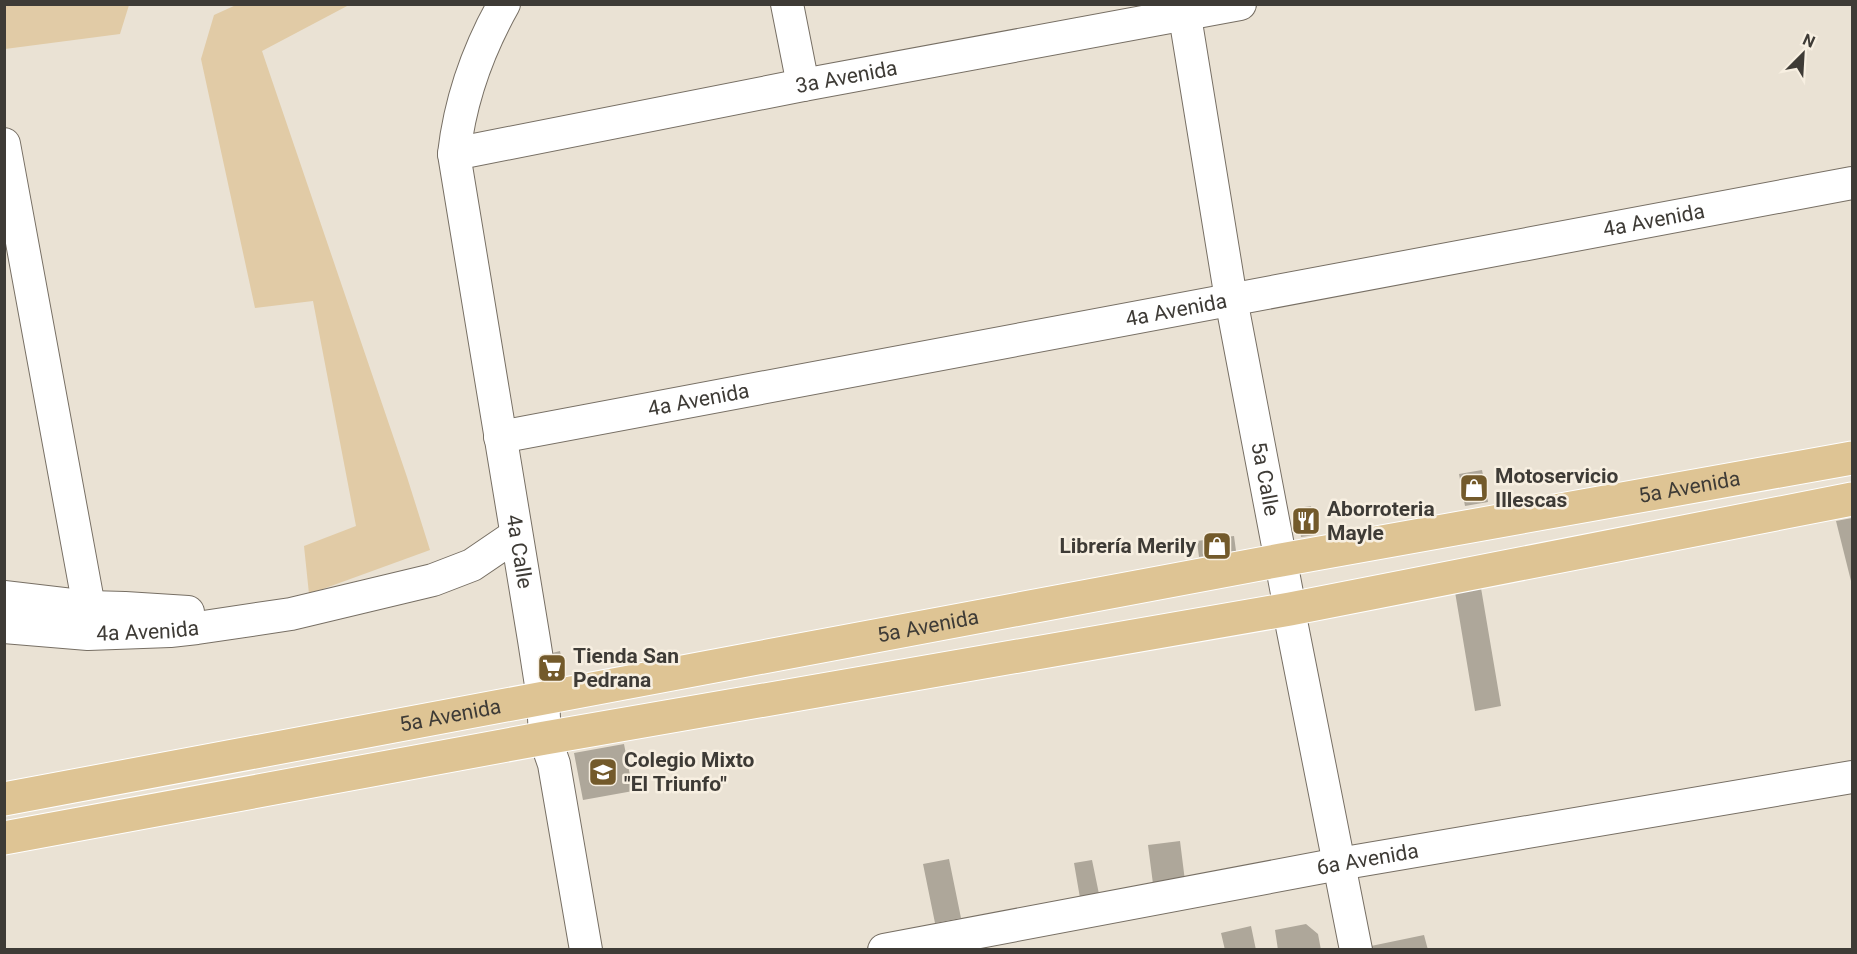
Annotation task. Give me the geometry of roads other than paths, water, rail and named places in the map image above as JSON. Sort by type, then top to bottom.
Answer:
[{"type":"main road","name":"5a Avenida","points":[[4,799],[1281,560],[1852,458]]},
{"type":"main road","name":"5a Avenida","points":[[4,838],[545,738],[1290,609],[1852,499]]},
{"type":"street","name":"4a Calle","points":[[504,4],[469,83],[458,124],[454,154],[543,698],[545,738],[554,764],[586,950]]},
{"type":"street","points":[[787,4],[803,85]]},
{"type":"street","name":"3a Avenida","points":[[454,154],[1183,10],[1240,4]]},
{"type":"street","name":"5a Calle","points":[[1183,10],[1231,299],[1356,950]]},
{"type":"street","points":[[4,144],[89,607]]},
{"type":"street","name":"4a Avenida","points":[[500,437],[1852,183]]},
{"type":"street","name":"4a Avenida","points":[[4,627],[88,634],[158,631],[197,628],[291,614],[433,580],[472,565],[516,535]]},
{"type":"street","name":"4a Avenida","points":[[4,597],[89,607],[291,614]]},
{"type":"street","name":"6a Avenida","points":[[884,950],[1339,864],[1852,777]]},
{"type":"place","name":"Motoservicio Illescas","points":[[1474,488]]},
{"type":"place","name":"Aborroteria Mayle","points":[[1306,521]]},
{"type":"place","name":"Librería Merily","points":[[1217,546]]},
{"type":"place","name":"Tienda San Pedrana","points":[[552,668]]},
{"type":"place","name":"Colegio Mixto \"El Triunfo\"","points":[[603,772]]}]
